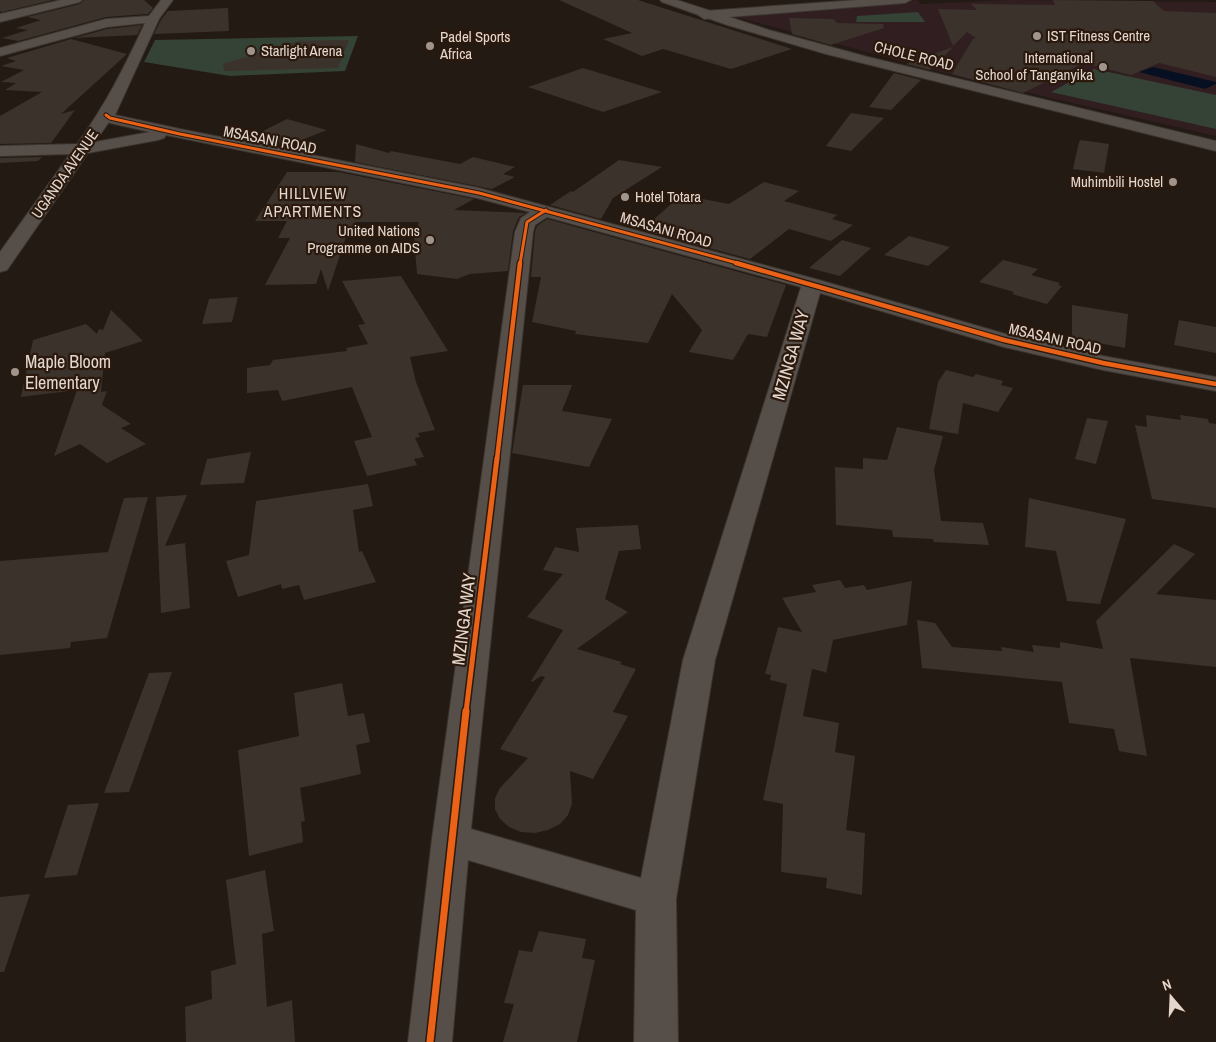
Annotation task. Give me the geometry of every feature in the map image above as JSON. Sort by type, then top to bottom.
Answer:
[{"type":"street","points":[[0,18],[76,0]]},
{"type":"street","name":"UGANDA AVENUE","points":[[0,266],[106,114],[126,79],[153,18],[167,0]]},
{"type":"street","name":"CHOLE ROAD","points":[[666,0],[741,27],[847,56],[1216,146]]},
{"type":"street","points":[[704,14],[905,0]]},
{"type":"street","points":[[0,52],[106,23],[153,18]]},
{"type":"street","name":"MSASANI ROAD","points":[[106,114],[110,118],[180,134],[479,193],[546,210],[1052,352],[1216,384]]},
{"type":"street","points":[[0,150],[82,149],[156,136],[180,134]]},
{"type":"street","name":"MZINGA WAY","points":[[430,1042],[451,839],[524,232],[527,222],[546,210]]},
{"type":"street","name":"MZINGA WAY","points":[[656,1042],[656,899],[699,660],[812,284]]},
{"type":"street","points":[[451,839],[656,899]]},
{"type":"shaded area","name":"International School of Tanganyika","points":[[918,0],[920,4],[1009,0],[1216,2],[1216,136],[964,78],[725,14]]},
{"type":"green space","points":[[918,12],[925,22],[856,22],[857,16]]},
{"type":"green space","name":"Starlight Arena","points":[[358,36],[345,71],[230,76],[144,62],[155,40]]},
{"type":"green space","points":[[1094,69],[1216,95],[1216,129],[1051,92]]},
{"type":"water","points":[[1153,67],[1216,82],[1216,84],[1205,89],[1139,72]]},
{"type":"building","points":[[0,0],[53,0],[2,12],[0,11]]},
{"type":"building","points":[[84,0],[144,0],[153,8],[148,14],[106,17],[4,45],[18,41],[2,38],[28,30],[16,28],[41,20],[27,17],[80,4]]},
{"type":"building","points":[[559,0],[638,0],[792,49],[731,69],[663,49],[642,56],[603,39],[632,33]]},
{"type":"building","name":"International School of Tanganyika","points":[[1053,0],[1153,1],[1164,11],[1216,13],[1216,77],[1159,63],[1131,75],[1084,63],[1023,93],[952,74],[973,39],[976,38],[967,32],[953,46],[938,9],[977,10],[971,4],[1055,5]]},
{"type":"building","points":[[228,8],[229,31],[154,34],[168,11]]},
{"type":"building","points":[[789,18],[833,19],[837,23],[883,24],[884,28],[831,45],[792,34]]},
{"type":"building","points":[[142,25],[137,35],[74,38],[107,29]]},
{"type":"building","points":[[71,39],[127,54],[61,114],[75,110],[51,143],[0,144],[0,116],[42,92],[5,90],[16,83],[1,82],[24,70],[1,66],[16,61],[7,58]]},
{"type":"building","points":[[349,40],[338,68],[224,71],[223,64],[299,41]]},
{"type":"building","points":[[953,47],[930,70],[906,64]]},
{"type":"building","points":[[583,68],[662,92],[603,112],[528,87]]},
{"type":"building","points":[[894,73],[921,80],[891,110],[869,107]]},
{"type":"building","points":[[851,113],[884,118],[851,151],[826,146]]},
{"type":"building","points":[[287,119],[327,130],[289,145],[249,138]]},
{"type":"building","points":[[1081,140],[1109,144],[1104,173],[1073,169]]},
{"type":"building","points":[[356,144],[389,153],[391,151],[460,164],[473,157],[515,167],[503,174],[515,177],[492,189],[355,162]]},
{"type":"building","points":[[42,157],[38,161],[0,163],[0,158]]},
{"type":"building","points":[[619,160],[662,167],[613,198],[601,219],[550,205],[571,191],[573,192]]},
{"type":"building","points":[[287,172],[338,172],[474,199],[454,210],[526,213],[519,217],[513,231],[508,271],[470,274],[457,279],[417,274],[414,236],[419,222],[356,222],[349,237],[346,237],[328,291],[321,269],[316,284],[265,285],[290,238],[278,238],[287,221],[255,221]]},
{"type":"building","points":[[764,182],[799,191],[784,201],[837,215],[832,219],[853,225],[831,241],[789,229],[750,259],[642,230],[681,195],[729,204]]},
{"type":"building","points":[[547,219],[786,285],[767,337],[748,334],[733,360],[689,352],[702,330],[672,294],[648,343],[575,334],[576,331],[532,322],[541,277],[531,277],[535,232],[537,226]]},
{"type":"building","points":[[909,236],[950,247],[928,266],[884,255]]},
{"type":"building","points":[[842,240],[871,248],[840,276],[809,268]]},
{"type":"building","points":[[1003,260],[1038,269],[1031,275],[1060,283],[1058,285],[1062,286],[1047,304],[979,282]]},
{"type":"building","points":[[401,276],[448,351],[410,357],[416,382],[435,430],[418,433],[420,437],[415,438],[424,457],[414,459],[417,465],[367,476],[354,441],[372,437],[352,387],[282,401],[278,390],[247,393],[247,368],[270,365],[273,360],[347,351],[346,348],[368,344],[358,325],[365,324],[342,281]]},
{"type":"building","points":[[238,297],[232,322],[202,324],[209,299]]},
{"type":"building","points":[[1072,305],[1128,314],[1125,348],[1072,338]]},
{"type":"building","points":[[111,310],[143,341],[105,353],[101,392],[107,391],[102,405],[131,424],[121,428],[146,444],[107,463],[80,444],[54,456],[77,390],[21,397],[33,340],[86,324],[97,334],[99,329],[103,330]]},
{"type":"building","points":[[1179,320],[1216,327],[1216,353],[1174,345]]},
{"type":"building","points":[[946,370],[973,377],[976,374],[1003,381],[1001,385],[1013,388],[998,412],[963,403],[958,434],[929,429],[938,382]]},
{"type":"building","points":[[523,385],[572,385],[562,411],[612,419],[589,467],[512,453]]},
{"type":"building","points":[[1146,415],[1181,420],[1180,415],[1208,419],[1209,423],[1216,424],[1216,508],[1152,499],[1135,425],[1147,427]]},
{"type":"building","points":[[1087,418],[1108,421],[1096,464],[1075,459]]},
{"type":"building","points":[[897,427],[943,436],[934,470],[941,521],[983,523],[989,545],[934,542],[933,539],[893,537],[892,530],[836,525],[835,467],[863,469],[863,458],[887,460]]},
{"type":"building","points":[[251,452],[244,483],[200,485],[207,459]]},
{"type":"building","points":[[368,484],[373,506],[353,510],[359,552],[362,551],[376,582],[304,600],[299,585],[282,589],[281,584],[238,597],[226,561],[249,555],[256,501]]},
{"type":"building","points":[[187,495],[165,546],[185,543],[190,608],[161,613],[156,497]]},
{"type":"building","points":[[148,497],[107,638],[71,642],[70,648],[0,655],[0,561],[108,552],[124,498]]},
{"type":"building","points":[[1029,498],[1126,519],[1100,604],[1067,601],[1056,551],[1025,547]]},
{"type":"building","points":[[638,525],[641,549],[619,551],[605,599],[628,612],[577,649],[622,662],[620,664],[636,669],[613,712],[628,716],[593,779],[570,771],[572,804],[568,815],[560,824],[548,830],[535,833],[521,832],[509,827],[500,819],[495,809],[495,798],[500,788],[528,758],[500,749],[545,677],[541,676],[531,681],[563,630],[527,617],[563,574],[543,570],[555,547],[579,552],[576,528]]},
{"type":"building","points":[[1174,544],[1195,554],[1156,594],[1216,600],[1216,667],[1130,658],[1147,756],[1119,751],[1114,729],[1069,723],[1062,682],[922,668],[917,620],[935,623],[952,647],[1002,651],[1001,647],[1034,652],[1032,645],[1060,648],[1060,642],[1103,649],[1096,621]]},
{"type":"building","points":[[840,580],[845,588],[864,585],[867,590],[912,581],[907,625],[833,640],[826,674],[825,672],[812,669],[803,716],[839,723],[835,752],[855,756],[846,830],[865,833],[862,895],[826,888],[827,878],[781,872],[783,804],[763,800],[787,684],[770,680],[771,675],[765,674],[778,627],[802,632],[782,598],[816,592],[812,585]]},
{"type":"building","points":[[172,672],[129,792],[104,793],[149,673]]},
{"type":"building","points":[[342,683],[348,716],[364,713],[370,742],[356,745],[361,774],[300,788],[305,821],[301,822],[303,842],[249,856],[238,750],[299,736],[294,693]]},
{"type":"building","points":[[99,803],[77,875],[44,878],[68,805]]},
{"type":"building","points":[[265,870],[274,931],[262,934],[267,1007],[292,1000],[295,1042],[186,1042],[185,1007],[212,999],[211,971],[236,964],[226,880]]},
{"type":"building","points":[[30,894],[4,972],[0,972],[0,897]]},
{"type":"building","points":[[539,931],[586,939],[582,958],[595,960],[577,1042],[503,1042],[514,1004],[504,1003],[519,950],[532,952]]},
{"type":"cycle path","points":[[106,115],[110,118],[180,134],[479,193],[812,284],[1004,340],[1103,363],[1216,384]]},
{"type":"cycle path","points":[[430,1042],[451,839],[524,232],[527,222],[546,210]]},
{"type":"place","name":"IST Fitness Centre","points":[[1037,36]]},
{"type":"place","name":"Padel Sports Africa","points":[[430,46]]},
{"type":"place","name":"Starlight Arena","points":[[251,51]]},
{"type":"place","name":"International School of Tanganyika","points":[[1103,67]]},
{"type":"place","name":"Muhimbili Hostel","points":[[1173,182]]},
{"type":"place","name":"Hotel Totara","points":[[625,197]]},
{"type":"place","name":"United Nations Programme on AIDS","points":[[430,240]]},
{"type":"place","name":"Maple Bloom Elementary","points":[[15,372]]},
{"type":"district","name":"HILLVIEW APARTMENTS","points":[[313,202]]}]
